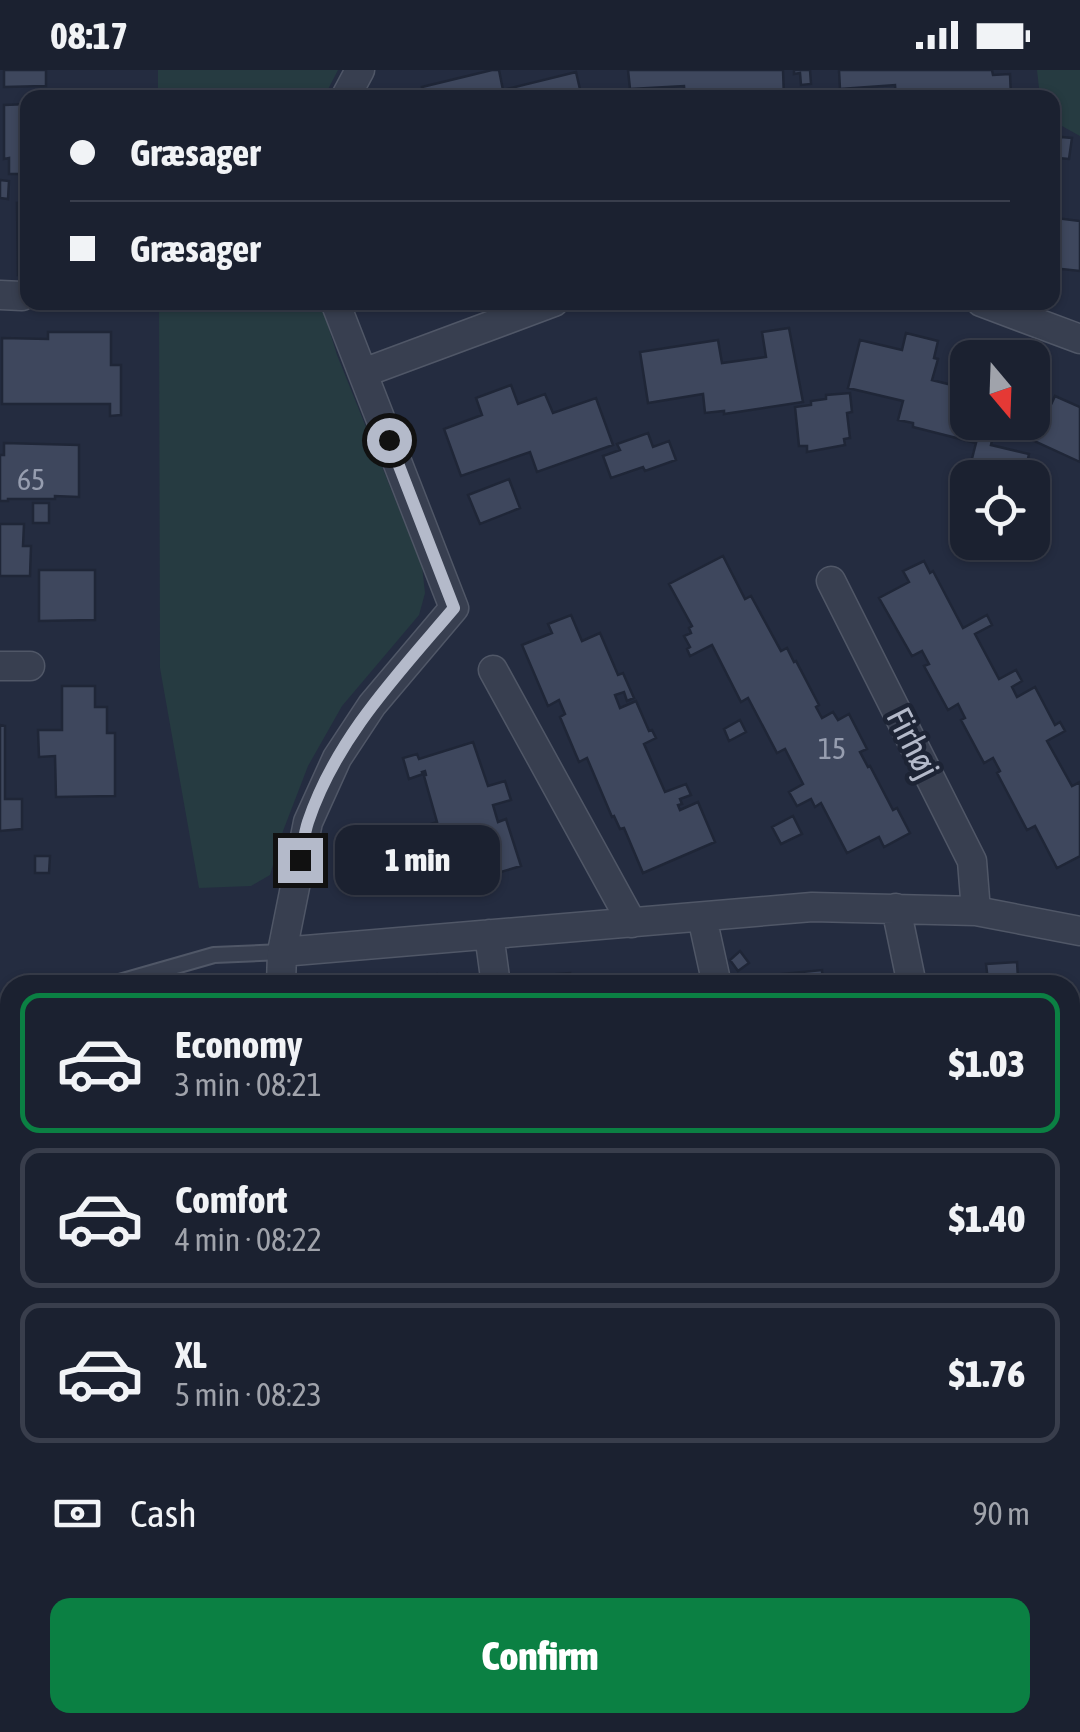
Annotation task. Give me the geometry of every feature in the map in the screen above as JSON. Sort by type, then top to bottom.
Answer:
[{"type":"street","points":[[281,975],[282,952],[308,822],[337,758],[372,705],[454,608],[338,310]]},
{"type":"street","points":[[363,374],[533,310]]},
{"type":"street","points":[[1002,310],[1080,340]]},
{"type":"street","name":"Firhøj","points":[[831,581],[972,861],[976,911]]},
{"type":"street","points":[[0,666],[30,666]]},
{"type":"street","points":[[493,670],[632,923]]},
{"type":"street","points":[[282,952],[812,907],[976,911],[1080,930]]},
{"type":"street","points":[[896,908],[910,975]]},
{"type":"street","points":[[702,917],[716,975]]},
{"type":"street","points":[[490,934],[495,975]]},
{"type":"lane","points":[[142,975],[214,954],[282,952]]},
{"type":"green space","points":[[158,70],[338,70],[328,90],[158,90]]},
{"type":"green space","points":[[1037,70],[1080,70],[1080,136],[1060,125],[1060,90],[1039,90]]},
{"type":"green space","points":[[159,310],[323,310],[337,355],[422,566],[425,593],[419,615],[342,706],[308,766],[270,875],[251,886],[199,888],[160,668]]},
{"type":"building","points":[[4,70],[46,70],[46,86],[4,87]]},
{"type":"building","points":[[499,70],[503,90],[423,90],[422,87]]},
{"type":"building","points":[[628,70],[783,70],[784,90],[684,90],[684,86],[630,89]]},
{"type":"building","points":[[794,70],[810,70],[811,84],[801,85],[800,73],[794,74]]},
{"type":"building","points":[[839,70],[992,70],[993,75],[1010,74],[1011,90],[895,90],[895,85],[840,89]]},
{"type":"building","points":[[576,72],[580,90],[503,90]]},
{"type":"building","points":[[20,104],[20,174],[9,174],[9,158],[4,159],[4,105]]},
{"type":"building","points":[[1061,137],[1072,138],[1069,159],[1060,158]]},
{"type":"building","points":[[0,180],[9,181],[8,199],[0,198]]},
{"type":"building","points":[[20,203],[20,275],[18,275]]},
{"type":"building","points":[[1060,219],[1080,221],[1080,271],[1060,269]]},
{"type":"building","points":[[789,328],[803,402],[724,414],[705,413],[703,394],[648,403],[640,352],[718,340],[722,363],[766,357],[762,332]]},
{"type":"building","points":[[48,332],[111,332],[111,365],[121,365],[121,415],[110,416],[110,404],[2,404],[2,338],[48,339]]},
{"type":"building","points":[[906,333],[938,341],[932,380],[950,384],[950,436],[898,420],[903,401],[848,388],[860,340],[902,350]]},
{"type":"building","points":[[511,385],[518,404],[545,394],[553,413],[596,398],[613,445],[537,472],[530,452],[461,476],[444,429],[482,415],[476,398]]},
{"type":"building","points":[[850,393],[850,438],[844,439],[845,445],[807,452],[807,446],[799,446],[795,407],[811,405],[811,401],[826,399],[826,395]]},
{"type":"building","points":[[1055,396],[1080,407],[1080,462],[1034,441],[1050,440],[1050,407]]},
{"type":"building","points":[[648,433],[653,447],[669,441],[676,460],[611,478],[603,456],[620,450],[617,444]]},
{"type":"building","points":[[964,440],[992,440],[991,445],[1029,454],[1028,460],[972,460],[976,443]]},
{"type":"building","points":[[4,443],[79,445],[79,497],[0,501],[0,455],[4,455]]},
{"type":"building","points":[[509,479],[520,508],[480,524],[468,495]]},
{"type":"building","points":[[33,503],[49,503],[49,523],[33,523]]},
{"type":"building","points":[[0,524],[24,524],[23,546],[31,546],[30,576],[0,576]]},
{"type":"building","points":[[723,556],[745,599],[751,596],[781,651],[787,648],[796,661],[822,718],[833,712],[838,720],[849,714],[867,749],[860,752],[910,833],[884,847],[879,837],[847,853],[821,803],[815,807],[811,799],[797,806],[789,792],[803,784],[785,749],[777,753],[748,698],[741,702],[712,645],[690,656],[684,636],[691,633],[692,626],[669,584]]},
{"type":"building","points":[[924,561],[963,628],[987,615],[992,625],[975,634],[999,679],[1016,670],[1022,681],[1012,687],[1017,697],[1035,687],[1055,725],[1060,722],[1065,731],[1047,741],[1072,786],[1080,782],[1080,856],[1057,868],[1035,826],[1027,830],[993,758],[984,763],[961,720],[965,718],[958,704],[948,710],[924,666],[929,664],[922,651],[912,656],[879,598],[909,582],[903,571]]},
{"type":"building","points":[[39,570],[95,570],[95,620],[39,621]]},
{"type":"building","points":[[571,615],[582,641],[600,633],[618,675],[623,673],[634,698],[627,701],[624,692],[615,695],[620,708],[636,701],[649,731],[652,730],[656,738],[644,744],[665,792],[686,784],[691,795],[680,799],[680,810],[698,802],[715,842],[643,873],[624,828],[620,829],[612,817],[587,758],[579,762],[560,717],[565,714],[559,700],[548,706],[522,645],[552,633],[548,624]]},
{"type":"building","points":[[62,686],[95,686],[95,707],[107,707],[107,733],[115,733],[115,796],[56,797],[55,756],[39,757],[38,730],[62,730]]},
{"type":"building","points":[[740,720],[746,732],[729,741],[724,729]]},
{"type":"building","points":[[0,725],[5,726],[5,799],[22,799],[22,829],[0,831]]},
{"type":"building","points":[[473,742],[488,786],[505,781],[511,800],[493,805],[498,822],[506,819],[521,866],[464,883],[451,838],[421,847],[415,829],[437,822],[425,771],[409,779],[403,758],[417,754],[419,759]]},
{"type":"building","points":[[793,816],[802,834],[781,844],[772,827]]},
{"type":"building","points":[[35,856],[50,856],[49,873],[35,873]]},
{"type":"building","points":[[740,951],[749,963],[738,971],[730,960]]},
{"type":"building","points":[[1017,962],[1018,975],[987,975],[986,964]]},
{"type":"building","points":[[822,970],[822,975],[772,975]]},
{"type":"route","points":[[300,860],[308,822],[337,758],[372,705],[454,608],[389,440]]}]
